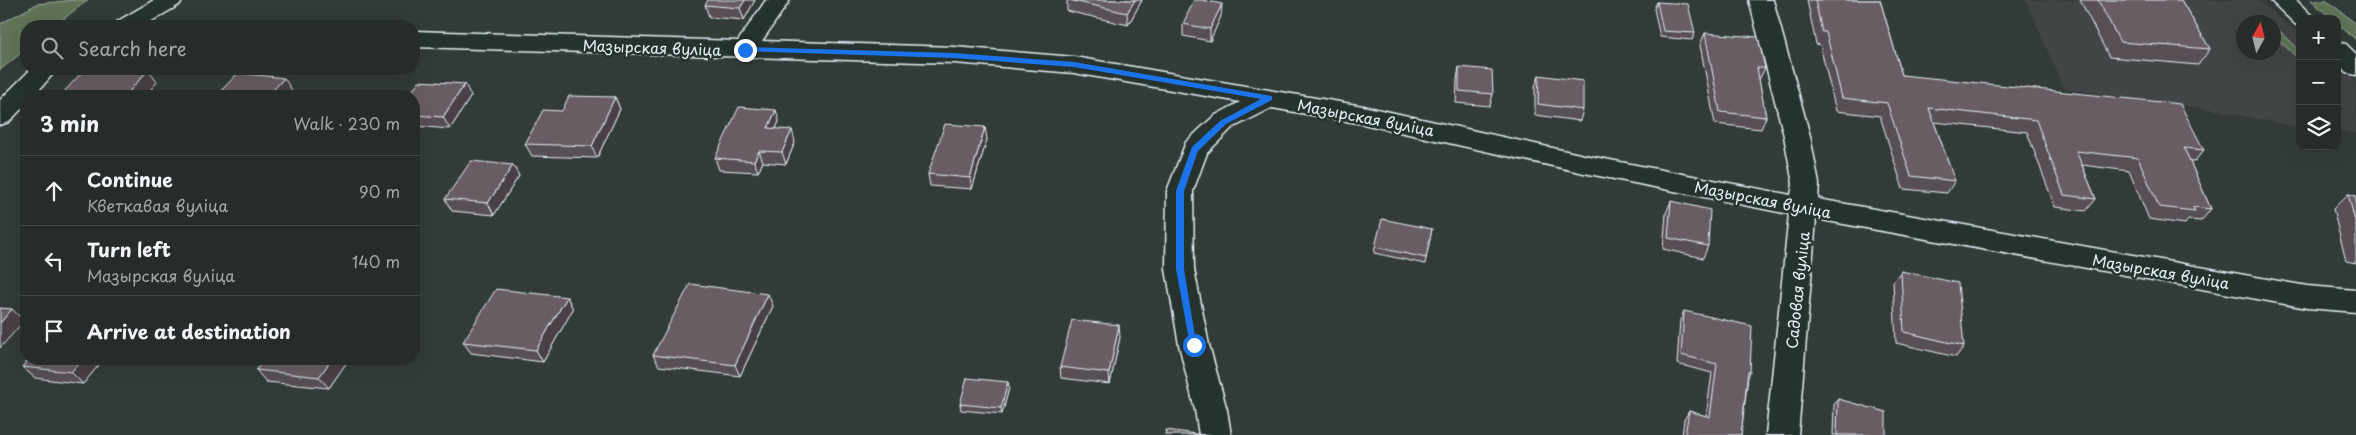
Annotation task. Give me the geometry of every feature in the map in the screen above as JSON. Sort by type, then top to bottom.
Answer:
[{"type":"street","points":[[136,20],[171,0]]},
{"type":"street","points":[[745,50],[778,0]]},
{"type":"street","name":"Садовая вуліца","points":[[1761,0],[1797,136],[1806,184],[1782,435]]},
{"type":"street","points":[[2282,0],[2299,15]]},
{"type":"street","name":"Мазырская вуліца","points":[[420,39],[954,55],[1074,65],[1363,114],[1584,164],[1804,207],[2307,297],[2356,301]]},
{"type":"street","points":[[2341,54],[2356,67]]},
{"type":"street","points":[[25,90],[39,75]]},
{"type":"street","points":[[0,116],[20,95]]},
{"type":"street","points":[[1215,435],[1211,410],[1194,345],[1180,269],[1180,191],[1194,149],[1223,122],[1270,98]]},
{"type":"shaded area","points":[[2026,0],[2258,0],[2275,15],[2236,15],[2236,60],[2281,60],[2281,20],[2296,30],[2296,127],[2211,109],[2064,89]]},
{"type":"shaded area","points":[[2341,67],[2356,80],[2356,133],[2341,131]]},
{"type":"green space","points":[[88,0],[62,20],[20,20],[20,54],[0,70],[0,24],[37,4]]},
{"type":"green space","points":[[2311,0],[2327,0],[2356,24],[2356,40],[2341,27],[2341,15],[2328,15]]},
{"type":"green space","points":[[2281,32],[2296,46],[2296,56],[2281,42]]},
{"type":"building","points":[[708,0],[745,0],[740,8],[705,5]]},
{"type":"building","points":[[1069,0],[1135,0],[1127,13]]},
{"type":"building","points":[[1194,0],[1222,4],[1210,29],[1183,24]]},
{"type":"building","points":[[1815,0],[1880,0],[1902,75],[2180,104],[2204,150],[2184,148],[2211,209],[2193,207],[2195,211],[2159,207],[2138,158],[2076,151],[2096,199],[2064,195],[2036,120],[1929,108],[1955,181],[1911,176],[1887,103],[1842,98],[1826,32],[1822,32]]},
{"type":"building","points":[[2098,0],[2181,0],[2210,49],[2120,42]]},
{"type":"building","points":[[1657,2],[1688,4],[1695,33],[1663,31]]},
{"type":"building","points":[[1705,33],[1758,37],[1765,68],[1757,68],[1766,117],[1720,112]]},
{"type":"building","points":[[1459,67],[1492,70],[1493,94],[1459,91]]},
{"type":"building","points":[[79,75],[144,75],[130,90],[66,90]]},
{"type":"building","points":[[236,75],[284,78],[273,90],[222,90]]},
{"type":"building","points":[[1539,75],[1583,81],[1583,110],[1538,104]]},
{"type":"building","points":[[419,81],[465,84],[443,117],[420,115],[420,90],[413,90]]},
{"type":"building","points":[[569,96],[615,97],[592,146],[525,144],[543,110],[562,111]]},
{"type":"building","points":[[739,107],[776,110],[768,128],[792,130],[782,152],[759,151],[754,161],[715,158]]},
{"type":"building","points":[[945,124],[985,127],[970,178],[928,174]]},
{"type":"building","points":[[471,161],[513,165],[488,203],[445,199]]},
{"type":"building","points":[[2348,194],[2356,196],[2356,225]]},
{"type":"building","points":[[1671,201],[1710,210],[1708,246],[1668,238]]},
{"type":"building","points":[[1382,219],[1432,229],[1426,258],[1375,247]]},
{"type":"building","points":[[1901,271],[1958,283],[1964,346],[1904,332]]},
{"type":"building","points":[[690,284],[768,294],[735,365],[653,355]]},
{"type":"building","points":[[496,289],[567,297],[536,350],[463,342]]},
{"type":"building","points":[[0,308],[12,309],[0,323]]},
{"type":"building","points":[[1684,311],[1752,326],[1750,372],[1748,371],[1741,435],[1685,435],[1689,411],[1710,417],[1717,364],[1681,355]]},
{"type":"building","points":[[1072,320],[1119,325],[1109,373],[1060,367]]},
{"type":"building","points":[[24,365],[77,365],[71,372],[22,367]]},
{"type":"building","points":[[260,365],[328,365],[319,377],[256,370]]},
{"type":"building","points":[[967,378],[1008,382],[1001,408],[960,404]]},
{"type":"building","points":[[1838,399],[1886,412],[1886,435],[1837,435]]},
{"type":"building","points":[[1166,430],[1204,435],[1165,435]]},
{"type":"route","points":[[745,50],[954,55],[1074,65],[1270,98],[1223,122],[1194,149],[1180,191],[1180,269],[1194,345]]}]
